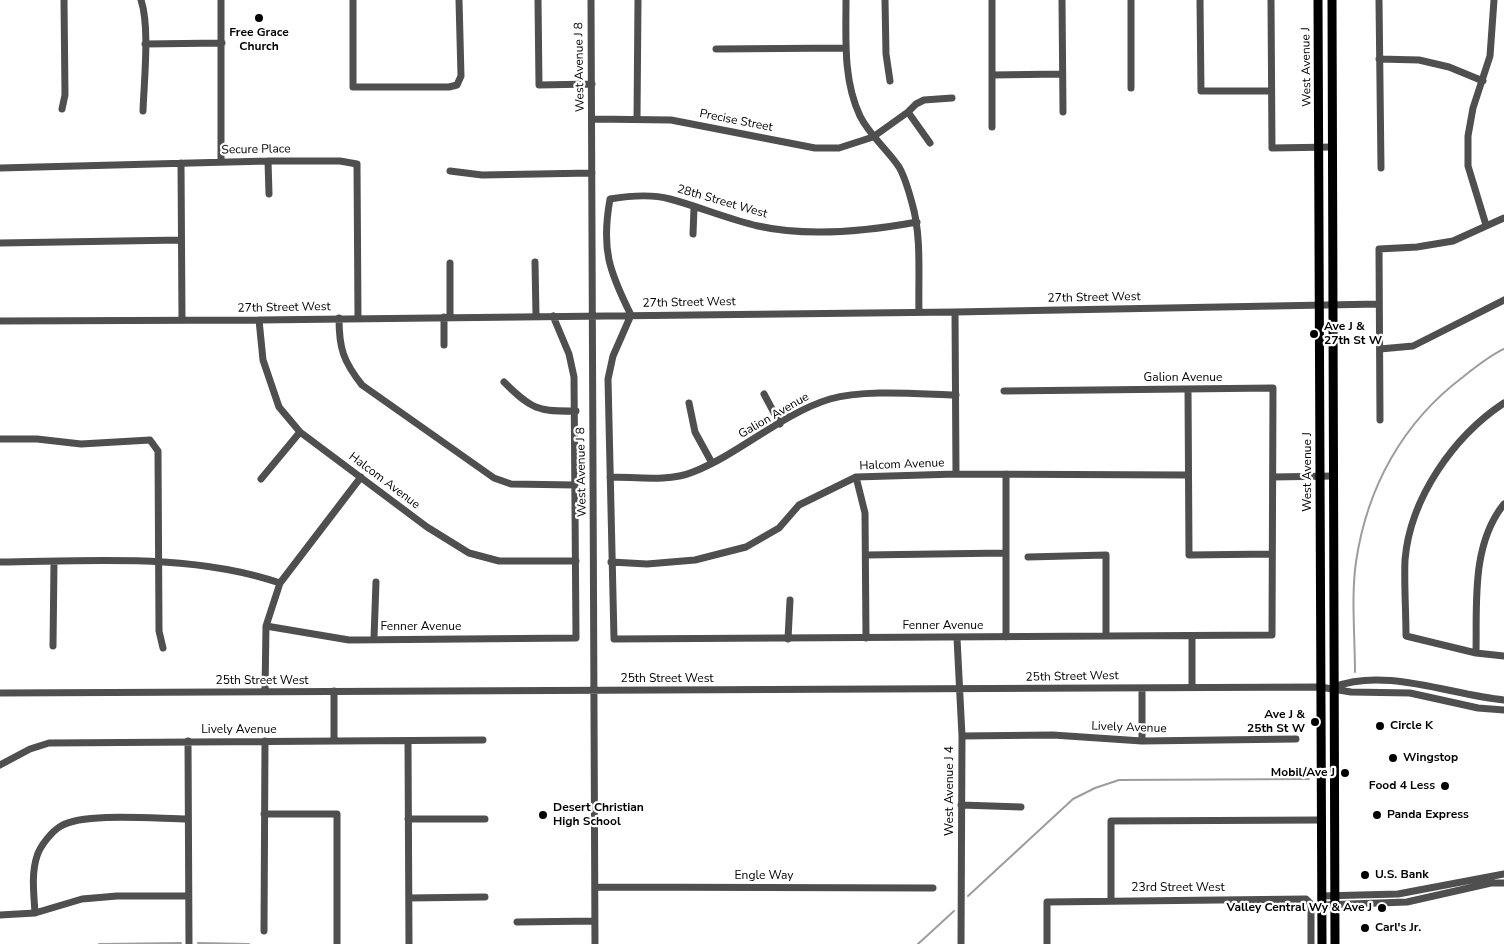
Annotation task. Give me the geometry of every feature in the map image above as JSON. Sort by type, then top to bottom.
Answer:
[{"type":"main road","name":"West Avenue J","points":[[1318,0],[1321,305],[1320,687],[1322,944]]},
{"type":"main road","name":"West Avenue J","points":[[1332,0],[1335,944]]},
{"type":"street","points":[[62,109],[65,95],[64,0]]},
{"type":"street","points":[[141,0],[144,8],[145,44],[143,111]]},
{"type":"street","points":[[221,0],[221,162]]},
{"type":"street","points":[[353,0],[353,87],[449,87],[457,85],[461,76],[460,0]]},
{"type":"street","points":[[538,0],[539,85],[592,84]]},
{"type":"street","name":"West Avenue J 8","points":[[591,0],[595,944]]},
{"type":"street","points":[[637,119],[638,0]]},
{"type":"street","points":[[846,0],[845,48],[851,91],[860,116],[873,137],[899,168],[912,201],[917,222],[919,312]]},
{"type":"street","points":[[886,0],[886,54],[890,81]]},
{"type":"street","points":[[992,0],[992,127]]},
{"type":"street","points":[[1062,0],[1062,112]]},
{"type":"street","points":[[1131,0],[1131,88]]},
{"type":"street","points":[[1200,0],[1201,91],[1271,91]]},
{"type":"street","points":[[1271,0],[1272,148],[1332,147]]},
{"type":"street","points":[[1380,0],[1381,168]]},
{"type":"street","points":[[1486,226],[1468,166],[1468,136],[1473,108],[1483,81],[1492,42],[1494,0]]},
{"type":"street","points":[[145,44],[222,43]]},
{"type":"street","points":[[716,49],[845,48]]},
{"type":"street","points":[[1379,59],[1419,60],[1449,67],[1483,81]]},
{"type":"street","points":[[992,75],[1062,74]]},
{"type":"street","name":"Precise Street","points":[[592,119],[671,120],[815,148],[839,148],[873,137],[924,100],[952,98]]},
{"type":"street","points":[[908,112],[930,143]]},
{"type":"street","points":[[268,161],[269,194]]},
{"type":"street","name":"Secure Place","points":[[0,168],[268,161],[340,161],[357,164],[358,318]]},
{"type":"street","points":[[181,163],[182,320]]},
{"type":"street","points":[[450,171],[482,175],[592,173]]},
{"type":"street","name":"28th Street West","points":[[631,315],[614,282],[607,260],[607,215],[610,199],[627,196],[669,199],[760,227],[819,232],[877,229],[917,222]]},
{"type":"street","points":[[693,234],[694,208]]},
{"type":"street","points":[[1380,420],[1379,249],[1417,247],[1452,241],[1504,218]]},
{"type":"street","points":[[0,243],[181,240]]},
{"type":"street","points":[[536,262],[536,316]]},
{"type":"street","points":[[444,345],[450,263]]},
{"type":"street","points":[[1380,349],[1413,346],[1504,300]]},
{"type":"street","name":"27th Street West","points":[[0,321],[955,312],[1379,304]]},
{"type":"street","points":[[955,312],[956,474]]},
{"type":"street","points":[[611,562],[608,379],[613,356],[631,315]]},
{"type":"street","points":[[553,316],[569,354],[574,377],[576,411],[576,561]]},
{"type":"street","points":[[339,318],[339,344],[348,368],[362,384],[494,478],[511,484],[575,485]]},
{"type":"street","name":"Halcom Avenue","points":[[259,320],[263,360],[279,407],[300,432],[427,527],[469,553],[499,561],[576,561]]},
{"type":"street","points":[[504,382],[522,400],[545,412],[576,411]]},
{"type":"street","name":"Galion Avenue","points":[[1004,391],[1273,388],[1273,477]]},
{"type":"street","points":[[1188,389],[1189,555],[1272,554],[1273,477],[1334,476]]},
{"type":"street","points":[[764,394],[780,424]]},
{"type":"street","name":"Galion Avenue","points":[[610,477],[668,477],[692,473],[734,453],[811,406],[832,398],[860,394],[956,394]]},
{"type":"street","points":[[690,403],[695,432],[712,463]]},
{"type":"street","points":[[1504,404],[1488,414],[1455,447],[1426,491],[1412,526],[1406,558],[1406,636],[1476,653],[1504,656]]},
{"type":"street","points":[[261,479],[300,432]]},
{"type":"street","points":[[0,439],[37,439],[81,444],[150,440],[158,451],[159,632],[163,648]]},
{"type":"street","name":"Halcom Avenue","points":[[611,562],[647,564],[695,560],[746,547],[779,528],[799,505],[856,477],[956,474],[1188,475]]},
{"type":"street","points":[[1006,474],[1006,637]]},
{"type":"street","points":[[265,692],[266,626],[280,583],[362,477]]},
{"type":"street","points":[[856,477],[865,513],[866,638]]},
{"type":"street","points":[[1476,653],[1479,565],[1486,538],[1504,504]]},
{"type":"street","points":[[866,556],[1005,553]]},
{"type":"street","name":"Fenner Avenue","points":[[611,562],[614,639],[1192,636],[1272,635],[1272,554]]},
{"type":"street","points":[[1028,556],[1106,556],[1106,635]]},
{"type":"street","name":"Fenner Avenue","points":[[266,626],[349,640],[374,638],[576,638],[576,561]]},
{"type":"street","points":[[0,562],[158,563],[214,567],[250,573],[280,583]]},
{"type":"street","points":[[53,646],[54,562]]},
{"type":"street","points":[[374,638],[376,582]]},
{"type":"street","points":[[788,639],[790,600]]},
{"type":"street","points":[[1192,636],[1192,687]]},
{"type":"street","name":"West Avenue J 4","points":[[957,638],[962,736],[961,944]]},
{"type":"street","name":"25th Street West","points":[[1334,687],[1351,681],[1390,682],[1478,698],[1504,700]]},
{"type":"street","name":"25th Street West","points":[[0,693],[1334,687],[1351,692],[1410,693],[1478,708],[1504,710]]},
{"type":"street","points":[[1142,688],[1142,741]]},
{"type":"street","points":[[334,691],[334,741]]},
{"type":"street","name":"Lively Avenue","points":[[962,736],[1053,735],[1142,741],[1296,739]]},
{"type":"street","name":"Lively Avenue","points":[[0,765],[30,749],[49,744],[188,741],[483,740]]},
{"type":"street","points":[[188,741],[189,944]]},
{"type":"street","points":[[264,931],[265,741]]},
{"type":"street","points":[[408,741],[409,944]]},
{"type":"street","points":[[961,805],[1021,807]]},
{"type":"street","points":[[264,814],[336,814],[337,944]]},
{"type":"street","points":[[35,914],[33,882],[37,855],[46,840],[60,826],[82,819],[188,819]]},
{"type":"street","points":[[408,819],[485,819]]},
{"type":"street","points":[[1111,900],[1111,821],[1321,820]]},
{"type":"street","points":[[1335,901],[1398,894],[1504,874]]},
{"type":"street","points":[[1321,901],[1407,902],[1491,883],[1504,883]]},
{"type":"street","name":"Engle Way","points":[[595,887],[933,888]]},
{"type":"street","points":[[0,915],[35,914],[82,899],[117,896],[188,896]]},
{"type":"street","points":[[410,898],[485,897]]},
{"type":"street","name":"23rd Street West","points":[[1047,944],[1047,902],[1111,900],[1309,900],[1311,944]]},
{"type":"street","points":[[517,922],[595,921]]},
{"type":"waterway","points":[[1355,672],[1353,603],[1356,562],[1361,534],[1379,482],[1391,458],[1423,414],[1463,377],[1488,358],[1504,349]]},
{"type":"waterway","points":[[968,896],[1073,799],[1095,788],[1119,780],[1309,779]]},
{"type":"waterway","points":[[918,944],[954,911]]},
{"type":"waterway","points":[[99,944],[181,943]]},
{"type":"waterway","points":[[198,943],[249,944]]},
{"type":"place","name":"Free Grace Church","points":[[259,18]]},
{"type":"place","name":"Ave J & 27th St W","points":[[1314,334]]},
{"type":"place","name":"Ave J & 25th St W","points":[[1315,722]]},
{"type":"place","name":"Circle K","points":[[1380,726]]},
{"type":"place","name":"Wingstop","points":[[1393,758]]},
{"type":"place","name":"Mobil/Ave J","points":[[1345,773]]},
{"type":"place","name":"Food 4 Less","points":[[1445,786]]},
{"type":"place","name":"Desert Christian High School","points":[[543,815]]},
{"type":"place","name":"Panda Express","points":[[1377,815]]},
{"type":"place","name":"U.S. Bank","points":[[1365,875]]},
{"type":"place","name":"Valley Central Wy & Ave J","points":[[1382,908]]},
{"type":"place","name":"Carl's Jr.","points":[[1365,928]]}]
